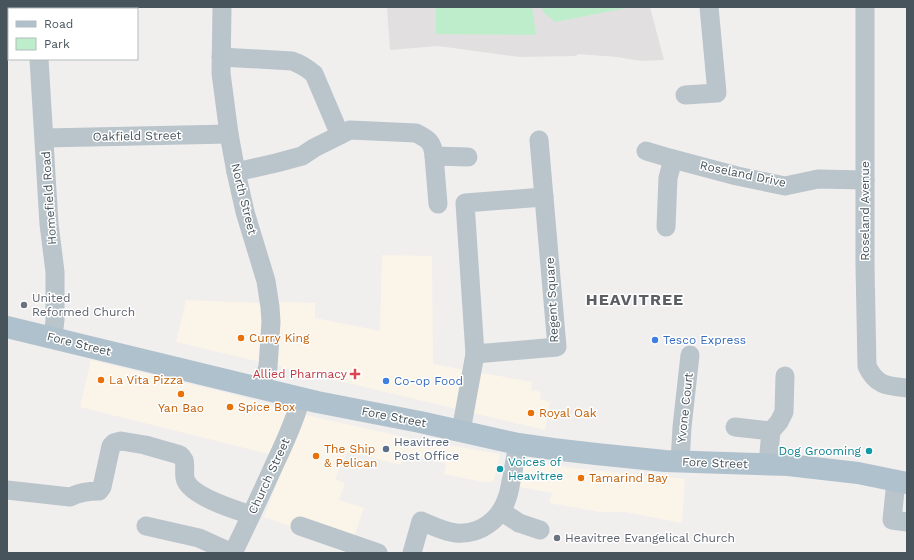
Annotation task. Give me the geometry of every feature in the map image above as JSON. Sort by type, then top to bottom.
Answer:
[{"type":"main road","name":"Fore Street","points":[[7,327],[301,398],[518,444],[596,454],[680,462],[788,465],[858,473],[902,482]]},
{"type":"street","name":"North Street","points":[[222,7],[221,73],[229,134],[245,212],[266,281],[270,307],[271,322],[268,367],[260,387]]},
{"type":"street","points":[[685,95],[717,93],[709,7]]},
{"type":"street","name":"Roseland Avenue","points":[[865,7],[865,259],[867,366],[870,373],[881,383],[889,386],[907,388]]},
{"type":"street","points":[[221,57],[292,61],[307,68],[314,74],[340,135]]},
{"type":"street","name":"Homefield Road","points":[[40,60],[50,224],[55,272],[55,320],[53,338]]},
{"type":"street","points":[[236,172],[302,156],[314,148],[350,130],[416,133],[424,137],[433,147],[438,204]]},
{"type":"street","name":"Oakfield Street","points":[[44,138],[229,134]]},
{"type":"street","name":"Regent Square","points":[[475,354],[557,347],[539,140]]},
{"type":"street","name":"Roseland Drive","points":[[646,151],[737,176],[785,186],[818,179],[865,180]]},
{"type":"street","points":[[434,156],[468,157]]},
{"type":"street","points":[[666,227],[668,178],[673,159]]},
{"type":"street","points":[[461,432],[475,354],[465,203],[544,197]]},
{"type":"street","name":"Yvone Court","points":[[680,462],[682,427],[690,354]]},
{"type":"street","points":[[768,464],[771,431],[779,422],[784,412],[785,376]]},
{"type":"street","name":"Church Street","points":[[233,553],[291,428],[298,412],[301,398]]},
{"type":"street","points":[[735,427],[771,431]]},
{"type":"street","points":[[7,490],[70,497],[85,492],[99,491],[102,486],[111,446],[114,443],[121,441],[145,445],[180,454],[184,459],[184,475],[186,482],[195,492],[206,498],[253,512]]},
{"type":"street","points":[[412,553],[421,521],[455,533],[472,532],[484,528],[493,521],[501,511],[507,498],[518,444]]},
{"type":"street","points":[[902,482],[892,520],[907,522]]},
{"type":"street","points":[[501,511],[519,523],[540,530]]},
{"type":"street","points":[[146,526],[199,538],[233,553]]},
{"type":"street","points":[[300,526],[378,553]]},
{"type":"shaded area","points":[[387,7],[650,7],[664,60],[641,61],[617,57],[578,54],[576,56],[519,57],[438,46],[390,50]]},
{"type":"shaded area","points":[[382,255],[432,256],[433,364],[532,382],[531,390],[541,392],[540,399],[550,402],[545,430],[176,342],[186,300],[261,303],[315,303],[315,318],[380,331]]},
{"type":"shaded area","points":[[91,360],[239,396],[288,411],[414,439],[500,454],[494,481],[483,482],[444,474],[446,463],[405,454],[400,465],[348,451],[335,479],[345,483],[339,500],[364,508],[352,542],[292,527],[264,517],[285,461],[273,455],[80,407]]},
{"type":"shaded area","points":[[523,461],[573,468],[685,479],[682,523],[626,512],[601,512],[549,503],[552,493],[519,487]]},
{"type":"green space","points":[[436,7],[532,7],[536,35],[436,34]]},
{"type":"green space","points":[[541,7],[626,8],[555,22],[544,13]]},
{"type":"place","name":"United Reformed Church","points":[[24,305]]},
{"type":"place","name":"Curry King","points":[[241,338]]},
{"type":"place","name":"Tesco Express","points":[[655,340]]},
{"type":"place","name":"Allied Pharmacy","points":[[355,374]]},
{"type":"place","name":"La Vita Pizza","points":[[101,380]]},
{"type":"place","name":"Co-op Food","points":[[386,381]]},
{"type":"place","name":"Yan Bao","points":[[181,394]]},
{"type":"place","name":"Spice Box","points":[[230,407]]},
{"type":"place","name":"Royal Oak","points":[[531,413]]},
{"type":"place","name":"Heavitree Post Office","points":[[386,449]]},
{"type":"place","name":"Dog Grooming","points":[[869,451]]},
{"type":"place","name":"The Ship & Pelican","points":[[316,456]]},
{"type":"place","name":"Voices of Heavitree","points":[[500,469]]},
{"type":"place","name":"Tamarind Bay","points":[[581,478]]},
{"type":"place","name":"Heavitree Evangelical Church","points":[[557,538]]},
{"type":"district","name":"HEAVITREE","points":[[635,299]]}]
